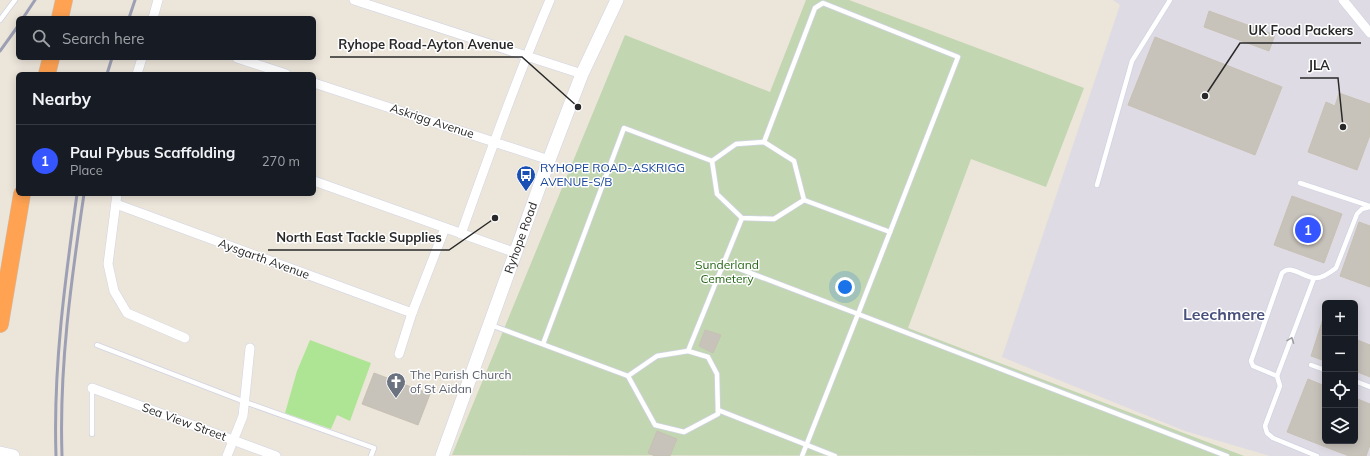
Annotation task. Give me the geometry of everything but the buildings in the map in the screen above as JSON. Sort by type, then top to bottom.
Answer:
[{"type":"highway","points":[[60,16],[64,0]]},
{"type":"highway","points":[[48,72],[50,60]]},
{"type":"highway","points":[[0,324],[22,196]]},
{"type":"main road","name":"Ryhope Road","points":[[444,456],[549,160],[582,74],[617,0]]},
{"type":"main road","points":[[0,453],[13,456]]},
{"type":"street","points":[[154,16],[158,0]]},
{"type":"street","points":[[357,0],[582,74]]},
{"type":"street","points":[[461,234],[526,55],[550,0]]},
{"type":"street","points":[[1343,0],[1370,33]]},
{"type":"street","points":[[138,72],[142,60]]},
{"type":"street","points":[[243,60],[280,72]]},
{"type":"street","name":"Askrigg Avenue","points":[[316,84],[549,160]]},
{"type":"street","points":[[316,182],[516,253]]},
{"type":"street","points":[[117,196],[108,264],[114,291],[127,313],[185,338]]},
{"type":"street","name":"Aysgarth Avenue","points":[[116,204],[412,313]]},
{"type":"street","points":[[399,354],[412,313],[445,228]]},
{"type":"street","points":[[227,456],[243,416],[250,348]]},
{"type":"street","name":"Sea View Street","points":[[92,388],[276,456]]},
{"type":"lane","points":[[0,20],[15,0]]},
{"type":"lane","points":[[1097,185],[1132,61],[1170,0]]},
{"type":"lane","points":[[764,142],[815,8],[823,3],[958,58],[802,456]]},
{"type":"lane","points":[[543,344],[624,128],[712,161]]},
{"type":"lane","points":[[712,161],[736,144],[764,142],[794,161],[804,200]]},
{"type":"lane","points":[[712,161],[717,194],[742,218],[774,219],[804,200]]},
{"type":"lane","points":[[1300,183],[1370,207]]},
{"type":"lane","points":[[804,200],[890,232]]},
{"type":"lane","points":[[1277,376],[1253,366],[1251,361],[1282,273],[1285,270],[1290,269],[1314,278],[1330,273],[1336,268],[1357,214],[1362,209],[1370,207]]},
{"type":"lane","points":[[688,352],[742,218]]},
{"type":"lane","points":[[724,263],[1227,456]]},
{"type":"lane","points":[[1314,278],[1277,376],[1280,386],[1266,426],[1267,433],[1273,438],[1317,456]]},
{"type":"lane","points":[[490,325],[628,376],[655,424],[684,432],[718,414],[717,374],[708,358],[688,352],[657,356],[628,376]]},
{"type":"lane","points":[[96,345],[245,402],[374,448],[371,456]]},
{"type":"lane","points":[[1311,365],[1322,369]]},
{"type":"lane","points":[[1358,382],[1370,387]]},
{"type":"lane","points":[[92,388],[92,434]]},
{"type":"lane","points":[[718,410],[835,456]]},
{"type":"shaded area","points":[[1113,0],[1370,0],[1370,456],[1270,456],[1185,431],[1002,357],[1120,5]]},
{"type":"green space","name":"Sunderland Cemetery","points":[[806,0],[849,0],[1084,88],[1046,187],[971,159],[908,328],[1244,456],[452,455],[625,35],[770,92]]},
{"type":"green space","points":[[310,340],[371,363],[350,421],[337,415],[331,429],[285,413],[297,371]]},
{"type":"railway","points":[[24,16],[35,0]]},
{"type":"railway","points":[[130,16],[135,0]]},
{"type":"railway","points":[[0,51],[16,29]]},
{"type":"railway","points":[[108,72],[111,60]]},
{"type":"railway","points":[[56,456],[56,390],[58,357],[64,292],[77,196]]},
{"type":"railway","points":[[62,456],[62,390],[64,357],[84,196]]},
{"type":"place","name":"UK Food Packers","points":[[1205,96]]},
{"type":"place","name":"Ryhope Road-Ayton Avenue","points":[[578,107]]},
{"type":"place","name":"JLA","points":[[1343,127]]},
{"type":"place","name":"RYHOPE ROAD-ASKRIGG AVENUE-S/B","points":[[526,192]]},
{"type":"place","name":"North East Tackle Supplies","points":[[495,218]]},
{"type":"place","name":"Paul Pybus Scaffolding","points":[[1308,230]]},
{"type":"place","name":"The Parish Church of St Aidan","points":[[396,399]]},
{"type":"district","name":"Leechmere","points":[[1224,314]]}]
